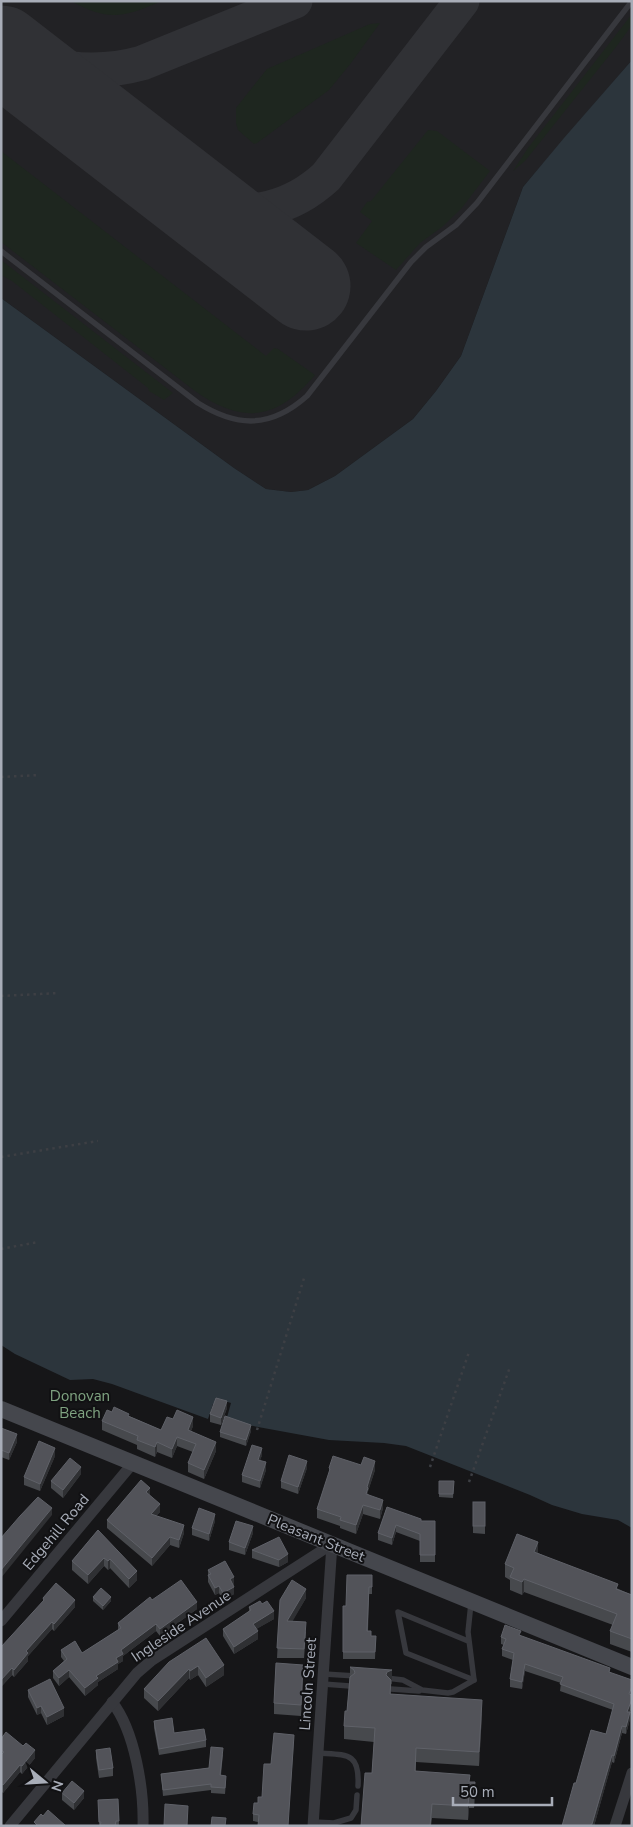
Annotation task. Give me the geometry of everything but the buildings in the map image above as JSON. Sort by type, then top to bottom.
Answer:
[{"type":"main road","name":"Pleasant Street","points":[[1,1409],[632,1667]]},
{"type":"street","name":"Edgehill Road","points":[[1,1621],[133,1463]]},
{"type":"street","name":"Lincoln Street","points":[[314,1824],[332,1544]]},
{"type":"street","name":"Ingleside Avenue","points":[[10,1826],[112,1702],[144,1667],[332,1544]]},
{"type":"street","points":[[112,1702],[123,1719],[136,1762],[142,1792],[143,1826]]},
{"type":"street","points":[[615,1826],[632,1774]]},
{"type":"lane","points":[[1,251],[198,403],[214,413],[243,421],[258,421],[275,417],[291,409],[307,396],[411,262],[426,247],[456,225],[477,203],[632,1]]},
{"type":"lane","points":[[471,1601],[468,1641],[474,1680]]},
{"type":"lane","points":[[468,1641],[398,1612],[406,1653],[474,1680]]},
{"type":"lane","points":[[323,1679],[362,1676]]},
{"type":"lane","points":[[382,1678],[399,1679],[418,1689],[428,1691]]},
{"type":"lane","points":[[323,1679],[350,1686]]},
{"type":"lane","points":[[391,1689],[453,1692],[474,1680]]},
{"type":"lane","points":[[318,1753],[340,1755],[351,1759],[358,1767],[358,1786]]},
{"type":"lane","points":[[314,1824],[334,1823],[350,1818],[356,1810],[357,1794]]},
{"type":"path","points":[[1,777],[39,775]]},
{"type":"path","points":[[1,996],[58,994]]},
{"type":"path","points":[[1,1157],[98,1141]]},
{"type":"path","points":[[1,1249],[38,1242]]},
{"type":"path","points":[[257,1430],[305,1275]]},
{"type":"path","points":[[430,1467],[469,1352]]},
{"type":"path","points":[[469,1482],[510,1367]]},
{"type":"shaded area","points":[[1,1],[632,1],[632,60],[523,187],[461,356],[436,391],[413,419],[335,476],[308,490],[291,492],[266,489],[234,468],[1,298]]},
{"type":"shaded area","points":[[71,1],[162,1],[137,11],[116,15],[96,12]]},
{"type":"shaded area","points":[[632,14],[632,25],[616,47],[525,161],[513,171],[528,148]]},
{"type":"shaded area","points":[[380,23],[329,90],[257,143],[254,144],[238,130],[236,108],[267,69],[370,24]]},
{"type":"shaded area","points":[[632,60],[632,1528],[618,1520],[582,1514],[552,1505],[406,1446],[329,1440],[226,1421],[231,1403],[218,1399],[216,1404],[213,1404],[208,1419],[112,1384],[93,1379],[70,1380],[15,1354],[1,1345],[1,298],[234,468],[266,489],[291,492],[308,490],[335,476],[413,419],[436,391],[461,356],[523,187]]},
{"type":"shaded area","points":[[428,130],[437,131],[490,171],[461,209],[442,227],[420,243],[396,270],[356,243],[372,221],[360,212]]},
{"type":"shaded area","points":[[1,151],[266,356],[274,348],[278,349],[315,375],[287,401],[273,409],[259,413],[244,413],[229,409],[212,402],[195,391],[1,242]]},
{"type":"shaded area","points":[[1,260],[173,393],[164,400],[149,391],[148,388],[12,281],[1,275]]},
{"type":"taxiway","points":[[1,44],[17,53],[51,65],[88,70],[124,67],[142,63],[295,1]]},
{"type":"taxiway","points":[[167,178],[201,201],[222,208],[238,210],[269,208],[299,197],[326,177],[462,1]]},
{"type":"runway","points":[[1,50],[306,286]]},
{"type":"park label","name":"Donovan Beach","points":[[80,1404]]}]
